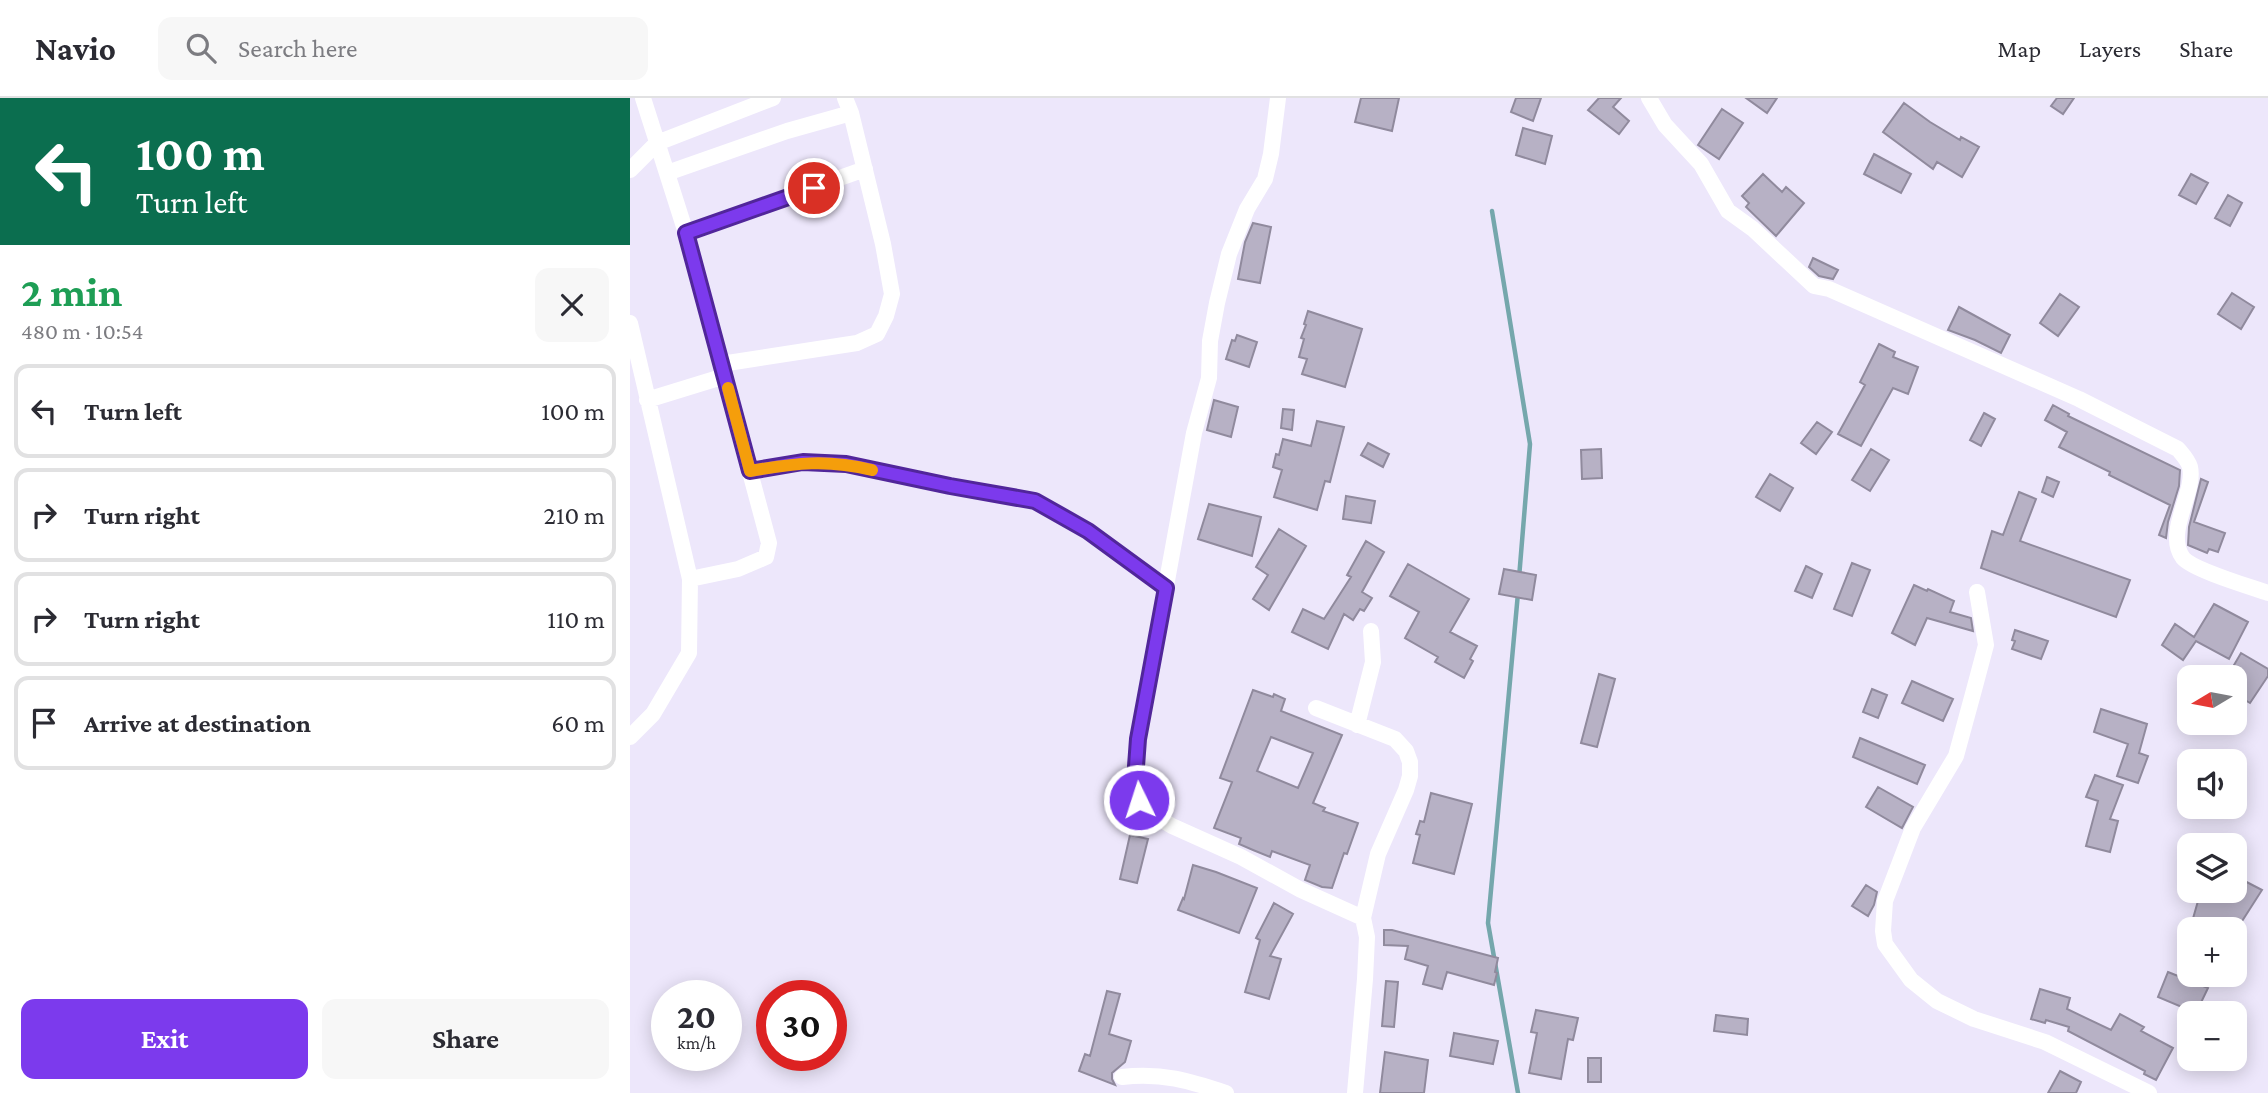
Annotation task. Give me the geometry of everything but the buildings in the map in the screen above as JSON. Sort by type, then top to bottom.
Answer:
[{"type":"street","points":[[643,98],[686,233],[769,543],[766,556],[738,569],[690,579]]},
{"type":"street","points":[[630,170],[657,143],[773,98]]},
{"type":"street","points":[[1278,98],[1265,179],[1247,209],[1229,254],[1217,303],[1210,341],[1209,378],[1194,433],[1138,739],[1135,780],[1139,800],[1144,809],[1172,826],[1363,918]]},
{"type":"street","points":[[1649,98],[1665,125],[1701,164],[1728,211],[1753,229],[1814,286],[1829,289],[1981,355],[2079,399],[2178,449],[2191,469],[2190,482],[2178,521],[2178,545],[2182,557],[2194,566],[2268,593]]},
{"type":"street","points":[[647,400],[723,370],[857,343],[877,334],[886,316],[892,294],[883,244],[848,105],[787,131],[667,173]]},
{"type":"street","points":[[686,233],[865,169]]},
{"type":"street","points":[[630,323],[690,579],[689,653],[653,714],[630,737]]},
{"type":"street","points":[[750,471],[803,462],[846,464],[1035,501],[1088,531],[1166,588]]},
{"type":"street","points":[[1977,592],[1986,645],[1956,756],[1913,828],[1885,901],[1885,944],[1911,980],[1937,1001],[1974,1019],[2045,1042],[2149,1093]]},
{"type":"street","points":[[1357,724],[1373,662],[1371,631]]},
{"type":"street","points":[[1316,708],[1395,739],[1406,751],[1410,762],[1406,790],[1378,854],[1363,918],[1367,937],[1366,979],[1355,1093]]},
{"type":"street","points":[[1122,1077],[1147,1074],[1187,1080],[1226,1093]]},
{"type":"waterway","points":[[1492,211],[1530,444],[1519,578]]},
{"type":"waterway","points":[[1518,593],[1488,923],[1518,1093]]},
{"type":"slow traffic","points":[[728,388],[750,471],[803,462],[846,464],[872,470]]},
{"type":"route","points":[[814,188],[686,233],[750,471],[803,462],[846,464],[1035,501],[1088,531],[1166,588],[1138,739],[1135,780],[1139,800]]}]
